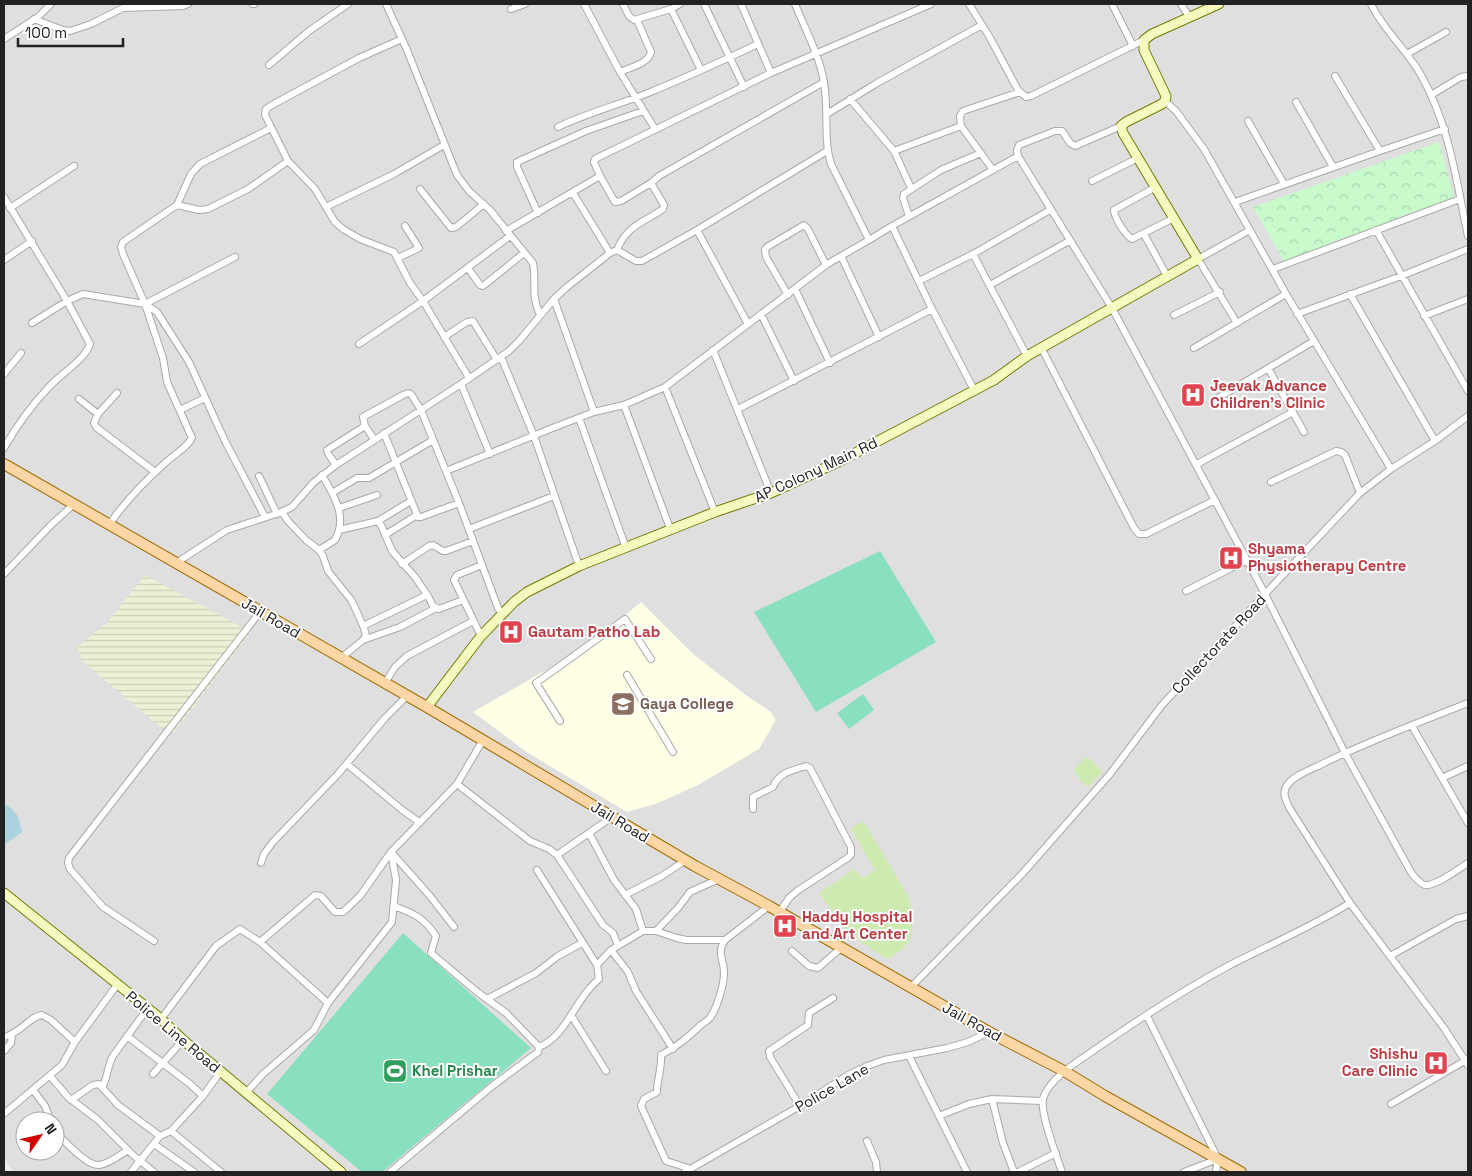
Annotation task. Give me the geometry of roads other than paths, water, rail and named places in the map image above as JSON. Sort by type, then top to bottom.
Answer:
[{"type":"main road","name":"Jail Road","points":[[4,464],[385,683],[719,879],[910,988],[1064,1071],[1241,1172]]},
{"type":"street","points":[[4,39],[34,19],[51,4]]},
{"type":"street","points":[[34,19],[63,30],[70,30],[91,24],[123,8],[148,5],[183,6],[188,4]]},
{"type":"street","points":[[269,65],[309,31],[348,4]]},
{"type":"street","points":[[386,4],[457,175],[462,183],[498,219],[508,234],[533,263],[534,302],[540,315]]},
{"type":"street","points":[[511,9],[525,4]]},
{"type":"street","points":[[584,4],[620,72],[655,129]]},
{"type":"street","points":[[623,4],[631,19],[637,20],[671,9],[680,4]]},
{"type":"street","points":[[704,4],[744,87]]},
{"type":"street","points":[[740,4],[771,73]]},
{"type":"street","points":[[795,4],[824,82],[827,114],[827,151],[831,164],[869,240]]},
{"type":"street","points":[[824,82],[666,171],[651,183],[621,201],[615,202],[594,162],[595,159],[771,73],[931,4]]},
{"type":"street","points":[[969,4],[1020,92],[1026,97],[1133,46],[1152,34],[1220,4]]},
{"type":"street","points":[[1112,4],[1133,46]]},
{"type":"street","points":[[1181,4],[1190,18]]},
{"type":"street","points":[[1371,4],[1388,32],[1414,62],[1431,95],[1445,129],[1453,158],[1468,236]]},
{"type":"street","points":[[671,9],[701,70]]},
{"type":"street","points":[[620,72],[647,60],[650,56],[651,52],[637,20]]},
{"type":"street","points":[[827,114],[913,62],[982,25]]},
{"type":"street","points":[[1407,54],[1446,32]]},
{"type":"street","points":[[402,39],[359,58],[268,107],[265,114],[288,161],[315,189],[335,222],[343,229],[371,244],[390,250],[398,258],[410,283],[469,378]]},
{"type":"street","points":[[1144,40],[1144,50],[1166,96],[1162,104],[1121,126],[1075,146],[1070,143],[1062,131],[1055,131],[1019,145],[1017,150],[1018,156],[1112,308],[1197,464],[1345,753],[1412,874],[1419,882],[1425,885],[1434,884],[1468,863]]},
{"type":"street","points":[[558,127],[594,111],[636,98],[758,44]]},
{"type":"street","points":[[1335,76],[1380,152]]},
{"type":"street","points":[[1431,95],[1462,77],[1468,76]]},
{"type":"street","points":[[993,170],[961,126],[960,116],[963,111],[1020,92]]},
{"type":"street","points":[[850,99],[894,151],[911,188]]},
{"type":"street","points":[[1165,101],[1176,110],[1189,126],[1235,202],[1297,314],[1391,469]]},
{"type":"street","points":[[1296,102],[1333,167]]},
{"type":"street","points":[[538,213],[516,167],[517,162],[586,131],[643,111]]},
{"type":"street","points":[[1248,121],[1284,184]]},
{"type":"street","points":[[894,151],[961,126]]},
{"type":"street","points":[[1121,126],[1123,133],[1237,322]]},
{"type":"street","points":[[109,525],[126,500],[155,472],[187,446],[192,438],[167,382],[163,358],[145,304],[121,247],[123,242],[177,205],[191,174],[200,164],[271,128]]},
{"type":"street","points":[[1235,202],[1445,129]]},
{"type":"street","points":[[326,207],[394,174],[444,145]]},
{"type":"street","points":[[573,193],[613,251],[636,262],[697,230],[827,151]]},
{"type":"street","points":[[909,216],[903,198],[904,194],[948,167],[981,152]]},
{"type":"street","points":[[446,471],[594,412],[624,405],[665,387],[826,265],[909,216],[1018,156]]},
{"type":"street","points":[[1092,181],[1138,158]]},
{"type":"street","points":[[177,205],[199,210],[208,209],[248,189],[288,161]]},
{"type":"street","points":[[10,208],[74,166]]},
{"type":"street","points":[[359,344],[468,268],[508,234],[538,213],[600,176]]},
{"type":"street","points":[[176,563],[227,530],[292,507],[322,475],[499,358],[519,341],[566,287],[613,251],[626,233],[664,207],[651,183]]},
{"type":"street","points":[[1156,187],[1113,211],[1130,238],[1144,234],[1174,218]]},
{"type":"street","points":[[420,189],[451,228],[456,227],[484,204]]},
{"type":"street","points":[[4,198],[67,300],[89,338],[90,344],[89,348],[34,404],[4,448]]},
{"type":"street","points":[[1272,269],[1460,199]]},
{"type":"street","points":[[920,281],[973,254],[1050,210]]},
{"type":"street","points":[[788,295],[766,257],[765,250],[767,248],[804,225],[808,229],[826,265]]},
{"type":"street","points":[[398,258],[420,248],[405,226]]},
{"type":"street","points":[[892,226],[974,390]]},
{"type":"street","points":[[697,230],[748,324]]},
{"type":"street","points":[[1198,259],[1250,230]]},
{"type":"street","points":[[1376,230],[1468,391]]},
{"type":"street","points":[[1144,234],[1168,276]]},
{"type":"street","points":[[4,260],[32,241]]},
{"type":"street","points":[[990,285],[1069,241]]},
{"type":"street","points":[[1297,314],[1468,249]]},
{"type":"street","points":[[468,268],[483,286],[524,253]]},
{"type":"street","points":[[973,254],[1027,356]]},
{"type":"street","points":[[841,256],[879,337]]},
{"type":"street","points":[[145,304],[235,257]]},
{"type":"street","name":"AP Colony Main Rd","points":[[427,708],[481,636],[527,592],[579,566],[715,512],[771,493],[842,460],[994,380],[1027,356],[1198,259]]},
{"type":"street","points":[[795,290],[830,362]]},
{"type":"street","points":[[1174,315],[1220,292]]},
{"type":"street","points":[[32,323],[67,300],[88,294],[145,304],[157,312],[183,351],[224,441],[266,517]]},
{"type":"street","points":[[1194,348],[1286,294]]},
{"type":"street","points":[[1350,294],[1435,441]]},
{"type":"street","points":[[554,299],[594,412]]},
{"type":"street","points":[[1424,316],[1468,299]]},
{"type":"street","points":[[738,409],[932,309]]},
{"type":"street","points":[[761,314],[794,381]]},
{"type":"street","points":[[444,337],[467,322],[473,321],[499,358],[534,436],[579,566]]},
{"type":"street","points":[[1218,398],[1314,341]]},
{"type":"street","points":[[1042,349],[1139,534],[1146,534],[1215,500]]},
{"type":"street","points":[[713,350],[771,493]]},
{"type":"street","points":[[4,374],[21,352]]},
{"type":"street","points":[[1268,368],[1304,432]]},
{"type":"street","points":[[460,384],[490,454]]},
{"type":"street","points":[[665,387],[715,512]]},
{"type":"street","points":[[117,393],[98,414],[94,423],[96,427],[155,472]]},
{"type":"street","points":[[374,439],[365,426],[363,420],[365,414],[408,393],[415,398],[459,503],[498,608],[502,614]]},
{"type":"street","points":[[180,410],[205,398]]},
{"type":"street","points":[[79,399],[98,414]]},
{"type":"street","points":[[624,405],[671,531]]},
{"type":"street","points":[[1197,464],[1293,412]]},
{"type":"street","name":"Collectorate Road","points":[[910,988],[1022,874],[1110,774],[1162,705],[1360,493],[1391,469],[1435,441],[1468,416]]},
{"type":"street","points":[[579,418],[626,548]]},
{"type":"street","points":[[336,465],[328,455],[328,450],[365,426]]},
{"type":"street","points":[[384,433],[417,515]]},
{"type":"street","points":[[332,493],[357,478],[369,478],[433,440]]},
{"type":"street","points":[[1271,482],[1336,452],[1341,452],[1345,455],[1360,493]]},
{"type":"street","points":[[319,550],[335,540],[339,530],[339,508],[322,475]]},
{"type":"street","points":[[259,476],[279,513],[323,556],[328,571],[348,596],[366,632],[363,640]]},
{"type":"street","points":[[339,508],[377,495]]},
{"type":"street","points":[[469,529],[554,496]]},
{"type":"street","points":[[339,530],[378,521],[411,501]]},
{"type":"street","points":[[385,535],[417,515],[421,517],[459,503]]},
{"type":"street","points":[[4,574],[74,504]]},
{"type":"street","points":[[378,521],[382,526],[392,551],[415,577],[436,608]]},
{"type":"street","points":[[402,564],[429,546],[433,545],[446,551],[474,541]]},
{"type":"street","points":[[1186,592],[1247,560]]},
{"type":"street","points":[[481,636],[455,583],[455,577],[482,565]]},
{"type":"street","points":[[363,626],[428,596]]},
{"type":"street","points":[[341,658],[363,640],[400,626],[436,608],[443,608],[464,600]]},
{"type":"street","points":[[154,941],[98,902],[70,869],[69,858],[260,612]]},
{"type":"street","points":[[560,721],[536,683],[625,620],[651,659]]},
{"type":"street","points":[[385,683],[395,667],[407,656],[472,621]]},
{"type":"street","points":[[627,675],[673,752]]},
{"type":"street","points":[[261,863],[264,854],[274,842],[407,696]]},
{"type":"street","points":[[1390,1104],[1467,1061],[1350,903],[1290,809],[1285,800],[1284,792],[1292,780],[1345,753],[1468,702]]},
{"type":"street","points":[[1412,726],[1468,822]]},
{"type":"street","points":[[260,942],[315,896],[321,896],[335,912],[343,912],[360,896],[391,852],[457,784],[483,740]]},
{"type":"street","points":[[347,764],[401,809],[420,822]]},
{"type":"street","points":[[753,808],[753,797],[773,787],[777,778],[786,772],[806,766],[810,768],[850,847],[851,854],[849,857],[789,898],[779,913]]},
{"type":"street","points":[[1442,778],[1468,766]]},
{"type":"street","points":[[457,784],[530,841],[549,849],[557,855],[603,925],[613,933],[614,948],[636,990],[673,1049]]},
{"type":"street","points":[[557,855],[612,817]]},
{"type":"street","points":[[589,833],[614,880],[636,910],[643,931]]},
{"type":"street","points":[[246,1092],[262,1075],[314,1030],[328,1002],[392,922],[396,880],[391,852]]},
{"type":"street","points":[[391,852],[430,896],[454,927]]},
{"type":"street","points":[[625,895],[662,876],[686,860]]},
{"type":"street","points":[[537,870],[597,965],[599,979],[588,988],[571,1015],[547,1044],[539,1047]]},
{"type":"street","points":[[656,930],[678,908],[690,892],[719,879]]},
{"type":"street","name":"Police Line Road","points":[[4,894],[117,986],[161,1019],[183,1040],[341,1172]]},
{"type":"street","points":[[1062,1172],[1044,1112],[1043,1101],[1050,1085],[1064,1071],[1190,988],[1228,966],[1318,922],[1350,903]]},
{"type":"street","points":[[394,906],[412,913],[427,924],[436,936],[432,953],[476,991],[506,1013],[539,1047]]},
{"type":"street","points":[[688,1170],[666,1161],[641,1106],[644,1099],[657,1092],[657,1082],[662,1066],[661,1055],[673,1049],[710,1018],[721,990],[724,971],[720,951],[725,940],[769,906]]},
{"type":"street","points":[[1390,956],[1456,918],[1468,916]]},
{"type":"street","points":[[161,1019],[216,946],[240,929],[260,942],[328,1002]]},
{"type":"street","points":[[597,965],[614,948],[643,931],[656,930],[677,938],[725,940]]},
{"type":"street","points":[[487,998],[536,973],[558,956],[582,944]]},
{"type":"street","points":[[792,951],[809,966],[818,968],[841,948]]},
{"type":"street","points":[[5,1113],[62,1065],[75,1042],[117,986]]},
{"type":"street","points":[[800,1106],[770,1056],[769,1051],[808,1025],[809,1013],[833,998]]},
{"type":"street","points":[[102,1087],[109,1064],[147,1009]]},
{"type":"street","points":[[4,1037],[12,1035],[37,1015],[42,1015],[51,1020],[75,1042]]},
{"type":"street","points":[[571,1015],[606,1071]]},
{"type":"street","points":[[1147,1016],[1218,1159],[1216,1172]]},
{"type":"street","name":"Police Lane","points":[[688,1170],[800,1106],[848,1075],[867,1066],[884,1060],[968,1042],[989,1032]]},
{"type":"street","points":[[4,1052],[11,1043],[12,1035]]},
{"type":"street","points":[[127,1036],[203,1096]]},
{"type":"street","points":[[153,1074],[183,1040]]},
{"type":"street","points":[[390,1172],[491,1087],[538,1052],[539,1047]]},
{"type":"street","points":[[909,1056],[967,1172]]},
{"type":"street","points":[[131,1172],[160,1136],[171,1131],[203,1096],[221,1071]]},
{"type":"street","points":[[50,1076],[71,1100],[108,1129],[128,1150],[154,1172]]},
{"type":"street","points":[[71,1100],[93,1085],[99,1084],[118,1105],[160,1136]]},
{"type":"street","points":[[33,1090],[47,1111]]},
{"type":"street","points":[[939,1116],[970,1104],[992,1099],[1043,1101]]},
{"type":"street","points":[[992,1099],[1003,1143],[1014,1172]]},
{"type":"street","points":[[171,1131],[221,1172]]},
{"type":"street","points":[[65,1141],[83,1158],[95,1164],[104,1163],[128,1150]]},
{"type":"street","points":[[867,1141],[876,1162],[877,1172]]},
{"type":"street","points":[[154,1144],[194,1172]]},
{"type":"street","points":[[1018,1172],[1056,1153]]},
{"type":"street","points":[[1184,1172],[1218,1159]]},
{"type":"water","points":[[8,805],[18,816],[22,832],[4,845],[4,806]]},
{"type":"place","name":"Jeevak Advance Children's Clinic","points":[[1193,395]]},
{"type":"place","name":"Shyama Physiotherapy Centre","points":[[1231,558]]},
{"type":"place","name":"Gautam Patho Lab","points":[[511,632]]},
{"type":"place","name":"Gaya College","points":[[623,704]]},
{"type":"place","name":"Haddy Hospital and Art Center","points":[[785,926]]},
{"type":"place","name":"Shishu Care Clinic","points":[[1436,1063]]},
{"type":"place","name":"Khel Prishar","points":[[395,1071]]}]
